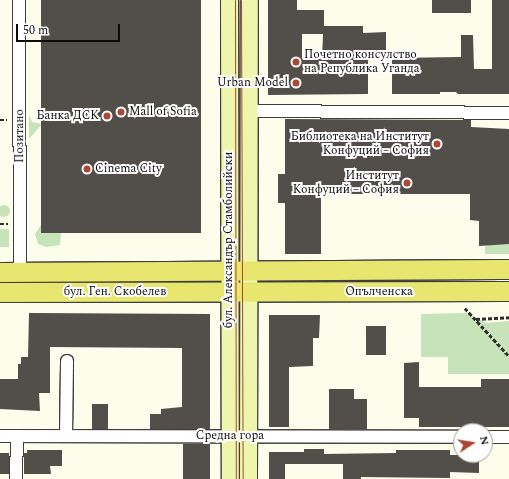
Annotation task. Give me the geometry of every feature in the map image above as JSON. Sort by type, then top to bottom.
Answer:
[{"type":"main road","name":"бул. Александър Стамболийски","points":[[229,0],[230,479]]},
{"type":"main road","name":"бул. Александър Стамболийски","points":[[248,479],[249,0]]},
{"type":"main road","name":"Опълченска","points":[[229,271],[509,269]]},
{"type":"main road","name":"бул. Ген. Скобелев","points":[[0,272],[229,271]]},
{"type":"main road","name":"Опълченска","points":[[230,293],[509,291]]},
{"type":"main road","name":"бул. Ген. Скобелев","points":[[0,292],[230,293]]},
{"type":"street","name":"Позитано","points":[[19,0],[20,272]]},
{"type":"street","points":[[249,111],[509,113]]},
{"type":"street","points":[[66,435],[67,361]]},
{"type":"street","name":"Средна гора","points":[[0,436],[453,437]]},
{"type":"street","points":[[16,436],[16,479]]},
{"type":"street","points":[[493,437],[509,437]]},
{"type":"path","points":[[0,120],[6,120]]},
{"type":"path","points":[[0,224],[5,224]]},
{"type":"path","points":[[464,307],[509,356]]},
{"type":"path","points":[[476,319],[509,317]]},
{"type":"green space","points":[[29,115],[32,122],[42,124],[29,139]]},
{"type":"green space","points":[[2,205],[6,205],[10,211],[6,217],[2,217],[-2,213],[-2,209]]},
{"type":"green space","points":[[42,223],[42,233],[61,233],[60,245],[46,247],[38,244],[35,234]]},
{"type":"green space","points":[[0,229],[9,229],[9,247],[0,247]]},
{"type":"green space","points":[[493,244],[509,244],[509,254],[485,254],[485,246]]},
{"type":"green space","points":[[467,313],[486,323],[509,321],[509,374],[448,374],[448,357],[421,357],[421,314]]},
{"type":"building","name":"Mall of Sofia","points":[[41,0],[201,0],[201,233],[41,233]]},
{"type":"building","points":[[268,0],[297,0],[297,10],[324,10],[324,26],[363,26],[363,33],[386,32],[386,57],[368,58],[368,94],[268,95]],"holes":[[[302,34],[323,34],[322,59],[302,59]]]},
{"type":"building","points":[[432,0],[471,0],[471,13],[432,13]]},
{"type":"building","points":[[492,0],[509,0],[509,94],[458,94],[456,92],[440,92],[440,94],[392,94],[392,58],[461,57],[461,35],[473,35],[474,69],[492,69]]},
{"type":"building","points":[[285,119],[471,120],[471,127],[509,129],[509,244],[479,246],[479,221],[470,220],[470,194],[321,194],[321,254],[285,254],[285,203],[278,203],[278,174],[285,174]]},
{"type":"building","points":[[29,313],[210,314],[210,429],[150,429],[150,414],[161,414],[161,409],[182,407],[182,348],[50,347],[50,393],[39,393],[40,411],[0,409],[0,379],[18,379],[18,364],[21,364],[21,357],[28,357]]},
{"type":"building","points":[[269,315],[320,315],[319,338],[313,338],[313,366],[289,367],[289,427],[269,427]]},
{"type":"building","points":[[366,326],[386,326],[386,355],[366,355]]},
{"type":"building","points":[[419,362],[419,387],[481,387],[481,379],[509,379],[509,427],[493,427],[493,423],[453,423],[453,427],[419,427],[419,418],[404,418],[404,363]]},
{"type":"building","points":[[329,389],[354,389],[354,399],[367,399],[367,429],[329,429]]},
{"type":"building","points":[[92,404],[108,404],[108,429],[92,429]]},
{"type":"building","points":[[183,444],[210,444],[210,479],[183,479]]},
{"type":"building","points":[[304,449],[324,449],[324,454],[396,453],[396,450],[450,450],[450,455],[453,455],[453,463],[479,463],[479,473],[450,472],[450,478],[361,477],[361,479],[343,479],[343,464],[285,464],[285,479],[269,479],[269,452],[304,452]]},
{"type":"building","points":[[27,450],[62,450],[62,466],[50,466],[51,474],[24,474],[24,453],[27,453]]},
{"type":"building","points":[[0,453],[9,453],[9,474],[0,474]]},
{"type":"tram line","points":[[235,0],[236,479]]},
{"type":"tram line","points":[[241,0],[243,479]]},
{"type":"place","name":"Почетно консулство на Република Уганда","points":[[296,62]]},
{"type":"place","name":"Urban Model","points":[[296,83]]},
{"type":"place","name":"Mall of Sofia","points":[[121,112]]},
{"type":"place","name":"Банка ДСК","points":[[107,116]]},
{"type":"place","name":"Библиотека на Институт Конфуций – София","points":[[437,144]]},
{"type":"place","name":"Cinema City","points":[[87,169]]},
{"type":"place","name":"Институт Конфуций – София","points":[[407,183]]}]
